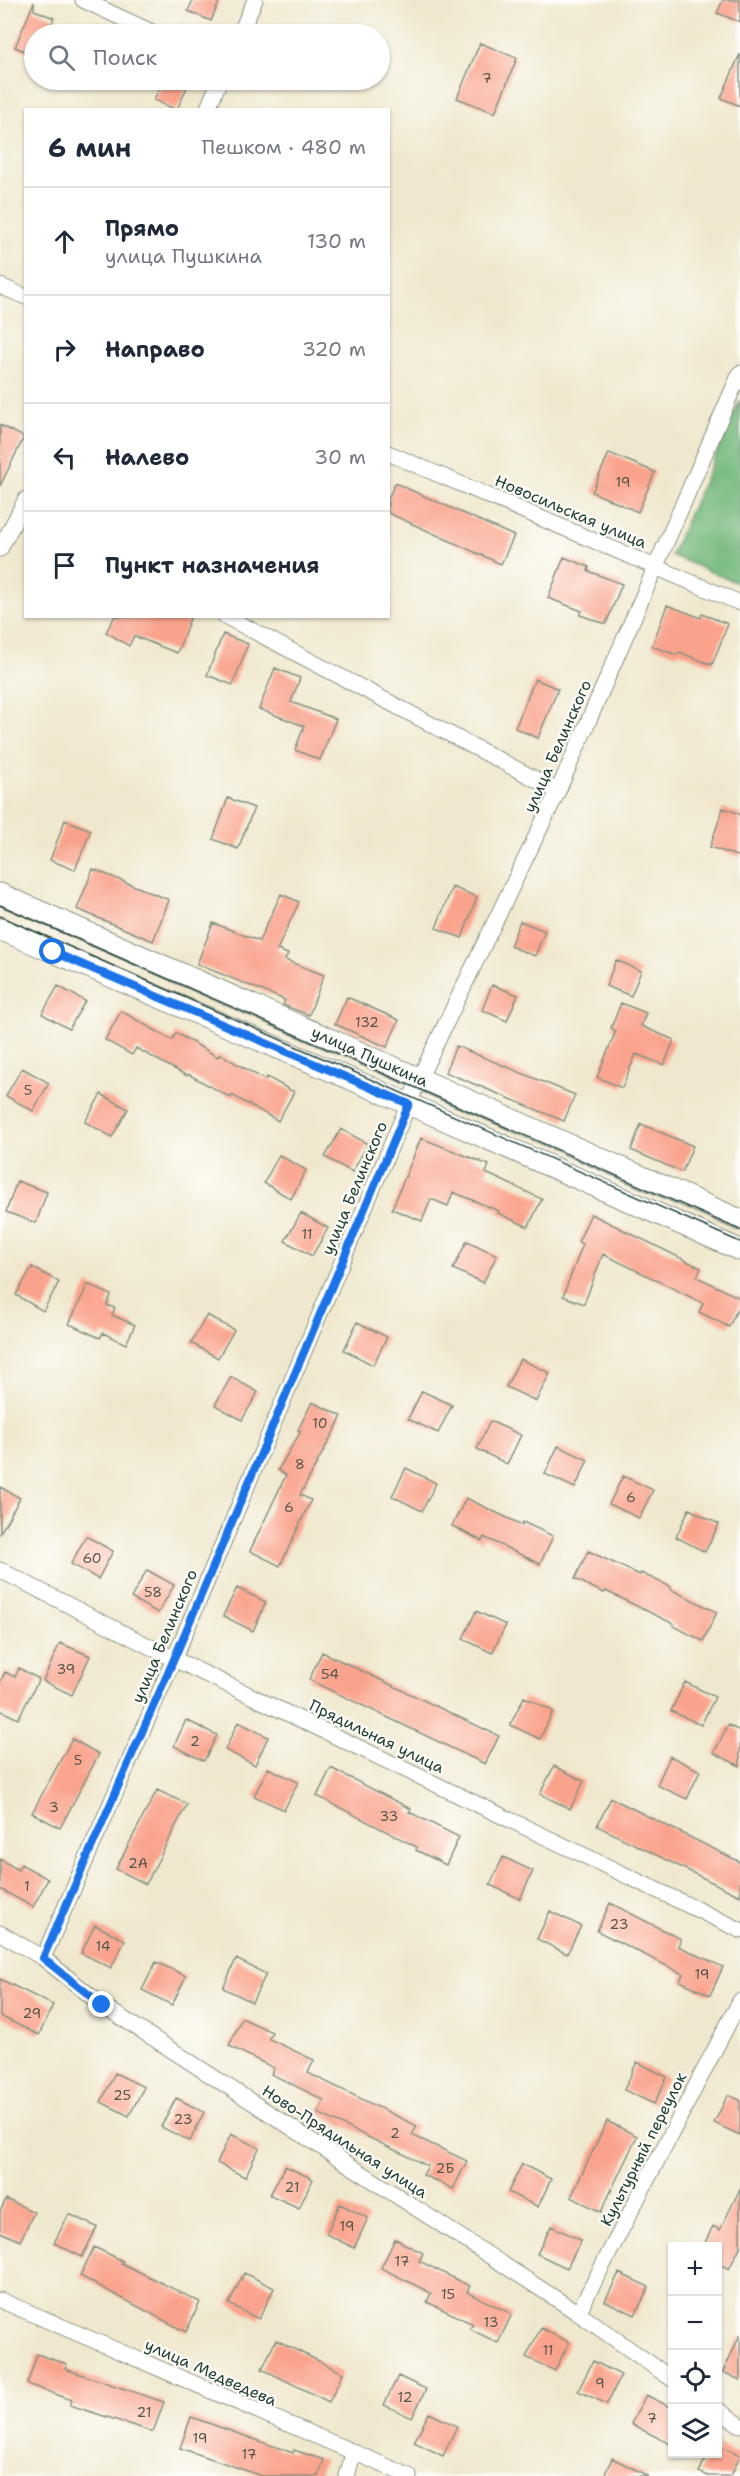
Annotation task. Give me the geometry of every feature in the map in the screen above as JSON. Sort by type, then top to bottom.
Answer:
[{"type":"main road","name":"улица Пушкина","points":[[0,894],[420,1077],[740,1220]]},
{"type":"main road","name":"улица Пушкина","points":[[0,929],[409,1104],[740,1250]]},
{"type":"street","points":[[83,0],[135,24]]},
{"type":"street","points":[[244,24],[255,0]]},
{"type":"street","points":[[208,108],[216,90]]},
{"type":"street","points":[[0,286],[24,296]]},
{"type":"street","name":"улица Белинского","points":[[43,1958],[174,1659],[420,1077],[558,791],[740,373]]},
{"type":"street","name":"Новосильская улица","points":[[390,454],[740,603]]},
{"type":"street","points":[[0,549],[24,503]]},
{"type":"street","points":[[229,618],[558,791]]},
{"type":"street","name":"Прядильная улица","points":[[0,1570],[174,1659],[740,1930]]},
{"type":"street","name":"Ново-Прядильная улица","points":[[0,1933],[43,1958],[102,2005],[578,2313],[668,2376]]},
{"type":"street","name":"Культурный переулок","points":[[578,2313],[740,2001]]},
{"type":"street","name":"улица Медведева","points":[[0,2300],[353,2454],[409,2476]]},
{"type":"street","points":[[722,2412],[740,2425]]},
{"type":"street","points":[[346,2476],[353,2454]]},
{"type":"green space","points":[[740,400],[740,584],[671,555]]},
{"type":"building","points":[[193,0],[220,0],[211,21],[188,11]]},
{"type":"building","points":[[723,0],[740,0],[740,22],[717,13]]},
{"type":"building","points":[[34,2],[34,10],[54,18],[51,24],[25,24]]},
{"type":"building","points":[[24,26],[24,51],[15,47]]},
{"type":"building","points":[[480,43],[517,58],[495,113],[457,98]]},
{"type":"building","points":[[740,54],[740,106],[721,98]]},
{"type":"building","points":[[158,90],[186,90],[178,108],[154,100]]},
{"type":"building","points":[[0,425],[24,437],[0,486]]},
{"type":"building","points":[[609,453],[655,472],[638,512],[592,492]]},
{"type":"building","points":[[395,483],[514,536],[501,564],[390,514],[390,494]]},
{"type":"building","points":[[564,557],[589,567],[588,571],[622,584],[606,624],[580,615],[582,611],[548,598]]},
{"type":"building","points":[[667,605],[701,618],[702,614],[728,624],[712,665],[679,652],[677,655],[652,646]]},
{"type":"building","points":[[114,618],[190,618],[177,653],[134,636],[129,646],[106,632]]},
{"type":"building","points":[[223,634],[248,644],[233,685],[207,675]]},
{"type":"building","points":[[275,668],[300,678],[291,702],[336,719],[320,760],[295,750],[304,726],[259,709]]},
{"type":"building","points":[[535,679],[558,689],[538,738],[515,728]]},
{"type":"building","points":[[228,798],[254,808],[238,849],[213,839]]},
{"type":"building","points":[[723,808],[740,814],[740,857],[710,847]]},
{"type":"building","points":[[65,820],[91,830],[75,870],[50,860]]},
{"type":"building","points":[[93,869],[169,900],[153,941],[77,909]]},
{"type":"building","points":[[452,887],[477,897],[462,938],[436,928]]},
{"type":"building","points":[[281,894],[299,902],[277,950],[288,954],[285,960],[324,975],[309,1015],[283,1005],[285,1000],[197,964],[213,923],[259,941]]},
{"type":"building","points":[[520,921],[545,931],[535,956],[510,946]]},
{"type":"building","points":[[616,960],[641,971],[631,996],[606,986]]},
{"type":"building","points":[[492,985],[518,995],[507,1021],[482,1010]]},
{"type":"building","points":[[58,986],[85,1001],[69,1029],[42,1014]]},
{"type":"building","points":[[347,997],[399,1020],[387,1047],[335,1024]]},
{"type":"building","points":[[621,1003],[646,1013],[641,1026],[674,1040],[664,1065],[636,1054],[622,1088],[597,1077],[616,1031],[611,1028]]},
{"type":"building","points":[[121,1011],[172,1040],[176,1033],[218,1057],[220,1054],[265,1080],[267,1077],[294,1092],[278,1121],[232,1095],[231,1098],[136,1048],[132,1055],[105,1040]]},
{"type":"building","points":[[456,1046],[575,1095],[564,1121],[445,1072]]},
{"type":"building","points":[[22,1068],[49,1083],[33,1111],[6,1096]]},
{"type":"building","points":[[101,1094],[128,1109],[112,1137],[85,1122]]},
{"type":"building","points":[[641,1124],[693,1146],[682,1172],[631,1150]]},
{"type":"building","points":[[341,1129],[368,1144],[352,1172],[325,1157]]},
{"type":"building","points":[[421,1138],[489,1165],[486,1173],[542,1199],[528,1227],[498,1213],[499,1211],[453,1192],[448,1206],[431,1199],[422,1221],[392,1209]]},
{"type":"building","points":[[279,1155],[306,1170],[291,1199],[264,1183]]},
{"type":"building","points":[[17,1181],[47,1192],[36,1223],[6,1212]]},
{"type":"building","points":[[301,1213],[328,1228],[312,1256],[285,1241]]},
{"type":"building","points":[[591,1214],[701,1268],[697,1277],[740,1298],[729,1327],[699,1312],[703,1303],[603,1254],[584,1304],[563,1296],[583,1244],[578,1242]]},
{"type":"building","points":[[467,1241],[497,1255],[483,1283],[453,1269]]},
{"type":"building","points":[[32,1267],[59,1282],[43,1311],[16,1295]]},
{"type":"building","points":[[88,1284],[111,1295],[107,1305],[115,1308],[112,1315],[135,1325],[126,1344],[103,1333],[100,1338],[69,1324]]},
{"type":"building","points":[[207,1315],[234,1330],[218,1358],[191,1343]]},
{"type":"building","points":[[357,1322],[387,1337],[373,1365],[344,1350]]},
{"type":"building","points":[[520,1359],[550,1373],[536,1401],[506,1387]]},
{"type":"building","points":[[231,1377],[258,1392],[242,1420],[215,1405]]},
{"type":"building","points":[[422,1391],[452,1405],[438,1433],[408,1419]]},
{"type":"building","points":[[312,1402],[342,1416],[300,1495],[311,1500],[280,1566],[250,1551],[286,1475],[278,1470],[301,1431],[298,1430]]},
{"type":"building","points":[[490,1421],[521,1435],[507,1464],[477,1449]]},
{"type":"building","points":[[558,1446],[588,1460],[575,1488],[545,1474]]},
{"type":"building","points":[[406,1468],[436,1483],[422,1511],[392,1496]]},
{"type":"building","points":[[623,1476],[653,1490],[639,1518],[609,1504]]},
{"type":"building","points":[[0,1487],[20,1498],[0,1533]]},
{"type":"building","points":[[466,1498],[522,1525],[523,1522],[553,1536],[540,1564],[484,1537],[482,1541],[452,1526]]},
{"type":"building","points":[[689,1509],[719,1524],[705,1552],[676,1537]]},
{"type":"building","points":[[86,1536],[113,1551],[98,1579],[71,1564]]},
{"type":"building","points":[[588,1551],[671,1587],[670,1589],[717,1612],[703,1641],[673,1626],[674,1624],[606,1591],[604,1593],[575,1579]]},
{"type":"building","points":[[147,1570],[174,1585],[158,1613],[131,1598]]},
{"type":"building","points":[[237,1588],[266,1602],[253,1631],[223,1616]]},
{"type":"building","points":[[476,1611],[506,1625],[492,1653],[463,1639]]},
{"type":"building","points":[[60,1643],[90,1656],[72,1695],[43,1681]]},
{"type":"building","points":[[322,1652],[499,1736],[485,1764],[309,1680]]},
{"type":"building","points":[[19,1668],[39,1679],[18,1719],[0,1710],[0,1683],[5,1672],[15,1677]]},
{"type":"building","points":[[685,1682],[715,1697],[701,1725],[671,1711]]},
{"type":"building","points":[[524,1697],[553,1711],[540,1739],[510,1725]]},
{"type":"building","points":[[186,1720],[217,1735],[204,1761],[174,1746]]},
{"type":"building","points":[[238,1722],[268,1737],[255,1765],[225,1750]]},
{"type":"building","points":[[728,1725],[740,1731],[740,1766],[714,1753]]},
{"type":"building","points":[[72,1739],[99,1754],[60,1828],[32,1813]]},
{"type":"building","points":[[670,1756],[700,1771],[687,1799],[657,1785]]},
{"type":"building","points":[[554,1766],[584,1781],[570,1809],[540,1794]]},
{"type":"building","points":[[268,1768],[298,1782],[284,1810],[254,1796]]},
{"type":"building","points":[[331,1768],[411,1809],[409,1812],[459,1837],[446,1865],[416,1850],[417,1847],[317,1796]]},
{"type":"building","points":[[157,1790],[187,1804],[146,1884],[116,1869]]},
{"type":"building","points":[[611,1798],[740,1862],[740,1896],[597,1826]]},
{"type":"building","points":[[503,1857],[533,1871],[520,1899],[490,1885]]},
{"type":"building","points":[[0,1859],[18,1870],[21,1864],[48,1879],[33,1907],[0,1889]]},
{"type":"building","points":[[610,1903],[681,1939],[678,1946],[723,1967],[710,1995],[680,1981],[683,1974],[597,1931]]},
{"type":"building","points":[[550,1911],[581,1926],[567,1954],[537,1939]]},
{"type":"building","points":[[95,1925],[125,1940],[111,1968],[81,1953]]},
{"type":"building","points":[[236,1959],[266,1974],[252,2002],[223,1988]]},
{"type":"building","points":[[156,1962],[186,1976],[172,2005],[142,1990]]},
{"type":"building","points":[[0,1979],[53,2005],[39,2035],[0,2016]]},
{"type":"building","points":[[242,2018],[272,2032],[269,2039],[314,2060],[308,2073],[417,2126],[412,2135],[467,2161],[453,2189],[423,2175],[428,2166],[318,2113],[324,2100],[271,2074],[274,2068],[229,2046]]},
{"type":"building","points":[[637,2062],[667,2077],[654,2104],[624,2090]]},
{"type":"building","points":[[115,2073],[144,2087],[129,2116],[101,2102]]},
{"type":"building","points":[[728,2095],[740,2100],[740,2135],[714,2123]]},
{"type":"building","points":[[176,2098],[204,2112],[190,2141],[161,2127]]},
{"type":"building","points":[[607,2121],[637,2136],[601,2212],[571,2197]]},
{"type":"building","points":[[231,2134],[259,2148],[245,2177],[217,2163]]},
{"type":"building","points":[[522,2164],[551,2179],[538,2207],[508,2192]]},
{"type":"building","points":[[285,2166],[313,2179],[299,2208],[270,2195]]},
{"type":"building","points":[[740,2189],[740,2247],[729,2269],[722,2266],[722,2242],[705,2242],[713,2226],[720,2230]]},
{"type":"building","points":[[6,2199],[34,2212],[20,2241],[0,2232],[0,2212]]},
{"type":"building","points":[[340,2204],[368,2218],[354,2248],[326,2234]]},
{"type":"building","points":[[69,2214],[97,2227],[82,2257],[54,2243]]},
{"type":"building","points":[[551,2226],[581,2240],[567,2268],[537,2254]]},
{"type":"building","points":[[395,2239],[423,2253],[419,2261],[470,2286],[467,2292],[512,2314],[498,2343],[470,2329],[473,2324],[427,2302],[431,2293],[381,2268]]},
{"type":"building","points":[[94,2247],[200,2302],[186,2332],[80,2276]]},
{"type":"building","points":[[244,2273],[274,2288],[259,2319],[229,2304]]},
{"type":"building","points":[[619,2273],[649,2287],[635,2315],[605,2301]]},
{"type":"building","points":[[541,2328],[569,2342],[555,2371],[526,2357]]},
{"type":"building","points":[[740,2335],[740,2380],[723,2372]]},
{"type":"building","points":[[276,2340],[343,2373],[329,2402],[262,2369]]},
{"type":"building","points":[[37,2354],[67,2364],[65,2369],[164,2402],[153,2432],[70,2405],[72,2400],[27,2384]]},
{"type":"building","points":[[593,2361],[621,2375],[607,2404],[578,2391]]},
{"type":"building","points":[[398,2376],[426,2389],[412,2418],[384,2405]]},
{"type":"building","points":[[646,2395],[668,2406],[668,2443],[631,2424]]},
{"type":"building","points":[[429,2413],[457,2426],[443,2456],[414,2442]]},
{"type":"building","points":[[191,2417],[293,2453],[294,2450],[324,2460],[318,2476],[262,2476],[180,2448]]},
{"type":"building","points":[[722,2446],[740,2455],[731,2476],[708,2476],[699,2472],[706,2458],[722,2458]]},
{"type":"building","points":[[612,2458],[648,2476],[604,2476]]},
{"type":"tram line","points":[[0,905],[740,1230]]},
{"type":"tram line","points":[[0,916],[740,1242]]},
{"type":"route","points":[[53,952],[409,1104],[174,1659],[43,1958],[102,2005]]}]
